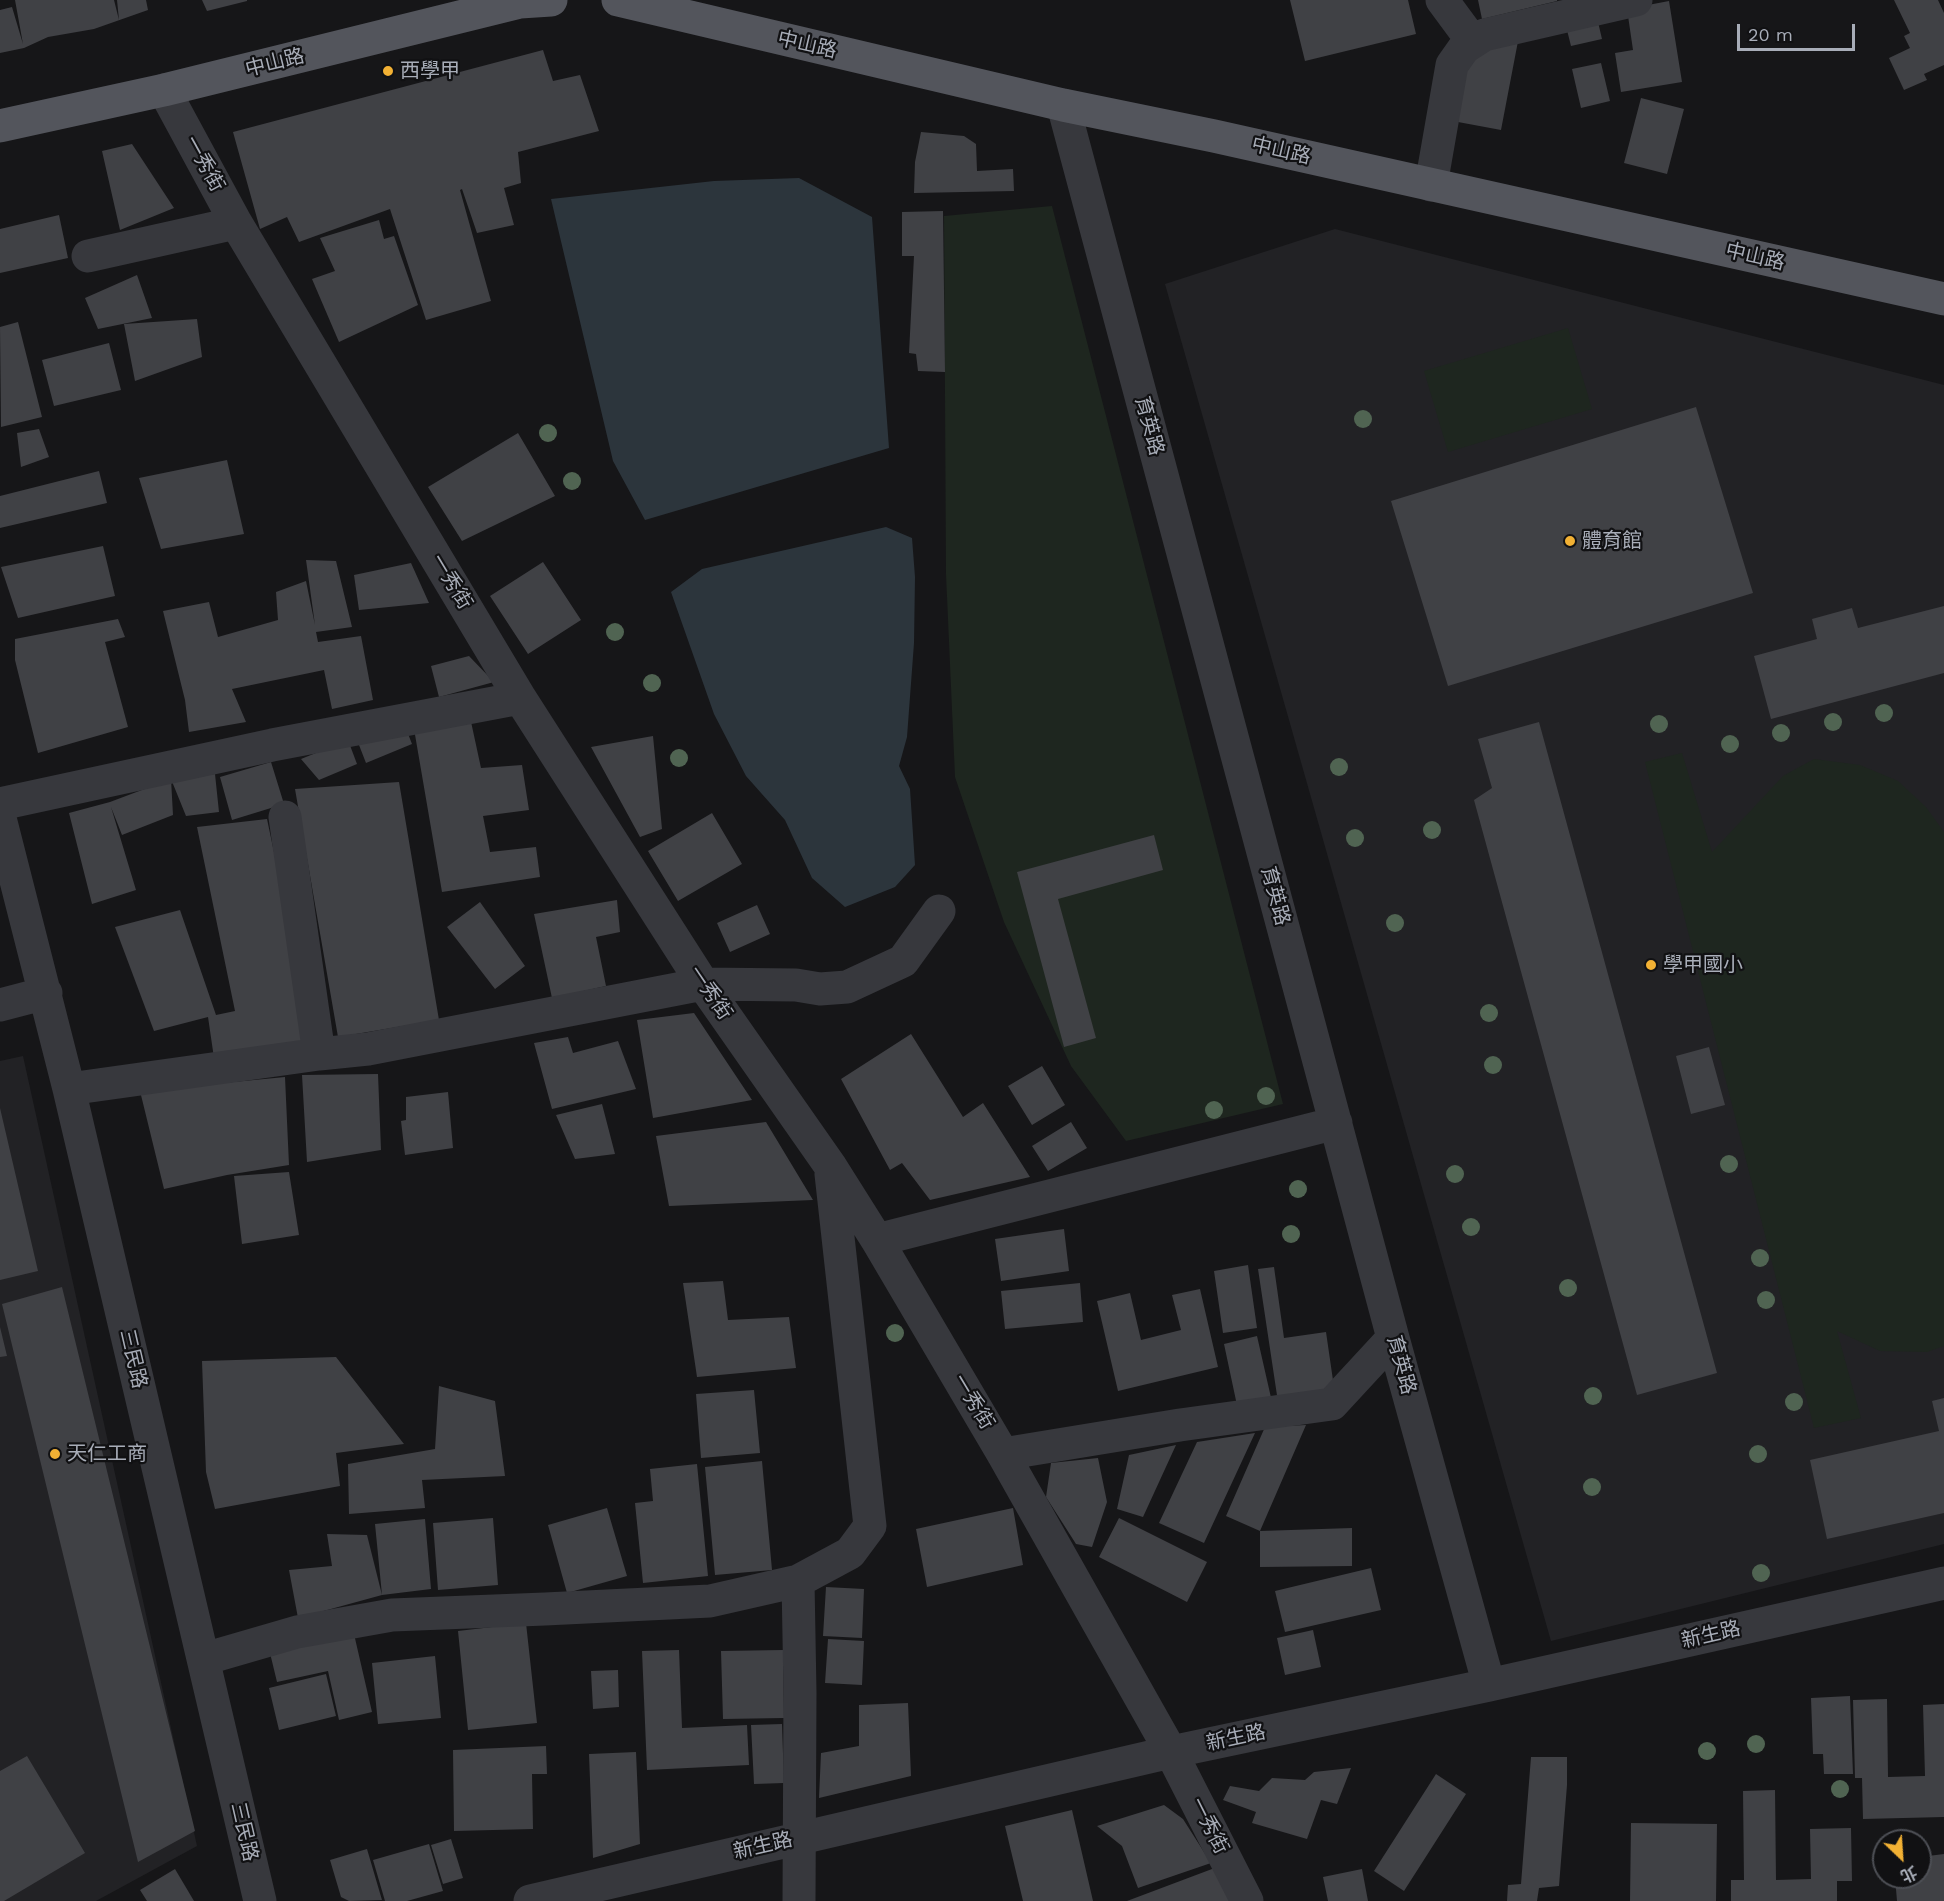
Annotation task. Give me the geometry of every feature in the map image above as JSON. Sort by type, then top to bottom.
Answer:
[{"type":"main road","name":"中山路","points":[[0,126],[164,90],[520,2],[551,0]]},
{"type":"main road","name":"中山路","points":[[618,0],[1063,105],[1944,299]]},
{"type":"street","points":[[1442,0],[1473,42]]},
{"type":"street","points":[[1431,185],[1452,65],[1464,48],[1484,35],[1636,0]]},
{"type":"street","name":"一秀街","points":[[164,90],[236,223],[520,698],[703,984],[831,1167],[877,1240],[1003,1454],[1171,1752],[1247,1901]]},
{"type":"street","name":"育英路","points":[[1063,105],[1488,1685]]},
{"type":"street","points":[[87,255],[236,223]]},
{"type":"street","points":[[0,804],[272,745],[520,698]]},
{"type":"street","points":[[285,817],[319,1054]]},
{"type":"street","name":"三民路","points":[[0,818],[46,993],[260,1901]]},
{"type":"street","points":[[69,1089],[368,1049],[703,984],[846,987],[903,961],[939,911]]},
{"type":"street","points":[[0,1005],[46,993]]},
{"type":"street","points":[[877,1240],[1336,1123]]},
{"type":"street","points":[[204,1659],[297,1632],[392,1615],[545,1610],[710,1600],[798,1581],[850,1553],[870,1526],[831,1167]]},
{"type":"street","points":[[1003,1454],[1158,1428],[1332,1404],[1394,1338]]},
{"type":"street","points":[[798,1581],[799,1901]]},
{"type":"street","name":"新生路","points":[[530,1901],[1171,1752],[1488,1685],[1944,1582]]},
{"type":"shaded area","points":[[799,178],[872,217],[889,448],[645,520],[613,461],[551,199],[714,181]]},
{"type":"shaded area","points":[[1052,206],[1283,1104],[1126,1141],[1071,1066],[1004,922],[955,777],[946,574],[944,216]]},
{"type":"shaded area","name":"學甲國小","points":[[1335,229],[1944,385],[1944,1544],[1551,1641],[1165,284]]},
{"type":"shaded area","points":[[1568,328],[1592,409],[1448,452],[1424,371]]},
{"type":"shaded area","points":[[886,527],[912,538],[915,577],[914,643],[907,737],[899,766],[910,789],[915,865],[895,887],[845,907],[812,878],[785,820],[746,776],[714,714],[671,592],[702,569]]},
{"type":"shaded area","points":[[1682,753],[1712,852],[1783,776],[1814,759],[1860,765],[1898,781],[1926,807],[1944,832],[1944,1346],[1927,1352],[1880,1351],[1837,1331],[1861,1418],[1814,1428],[1645,762]]},
{"type":"shaded area","name":"天仁工商","points":[[23,1056],[197,1846],[96,1901],[0,1901],[0,1061]]},
{"type":"building","points":[[15,0],[114,0],[119,20],[117,0],[146,0],[148,10],[94,29],[48,37],[24,48],[0,53],[0,10],[12,7],[23,44]]},
{"type":"building","points":[[202,0],[247,0],[247,1],[207,11]]},
{"type":"building","points":[[1290,0],[1408,0],[1416,34],[1305,61]]},
{"type":"building","points":[[1478,0],[1557,0],[1557,1],[1482,19]]},
{"type":"building","points":[[1894,0],[1938,0],[1944,13],[1944,65],[1924,74],[1927,80],[1904,90],[1889,58],[1910,48],[1904,36],[1910,33]]},
{"type":"building","points":[[1669,1],[1682,82],[1621,92],[1615,53],[1633,50],[1627,9]]},
{"type":"building","points":[[1598,22],[1602,39],[1571,46],[1567,30]]},
{"type":"building","points":[[1519,36],[1501,130],[1458,122],[1467,52]]},
{"type":"building","points":[[543,50],[553,81],[580,75],[599,131],[518,152],[521,183],[504,188],[514,225],[477,233],[462,189],[460,190],[491,301],[426,320],[390,209],[299,242],[287,217],[260,229],[233,132]]},
{"type":"building","points":[[1601,63],[1610,101],[1581,108],[1572,69]]},
{"type":"building","points":[[1641,98],[1684,109],[1667,174],[1624,163]]},
{"type":"building","points":[[921,132],[964,136],[976,144],[977,171],[1013,169],[1014,191],[914,193],[915,162]]},
{"type":"building","points":[[132,144],[174,208],[120,230],[102,151]]},
{"type":"building","points":[[943,211],[945,372],[918,371],[916,354],[909,353],[914,256],[902,256],[902,212]]},
{"type":"building","points":[[59,215],[68,258],[0,273],[0,229]]},
{"type":"building","points":[[379,220],[384,239],[394,236],[418,305],[339,342],[312,279],[335,271],[320,238]]},
{"type":"building","points":[[137,275],[152,318],[98,329],[85,298]]},
{"type":"building","points":[[197,319],[202,357],[135,381],[124,324]]},
{"type":"building","points":[[18,322],[42,417],[1,427],[0,327]]},
{"type":"building","points":[[109,343],[121,390],[54,406],[42,360]]},
{"type":"building","name":"體育館","points":[[1696,407],[1753,593],[1448,686],[1391,501]]},
{"type":"building","points":[[39,429],[49,457],[21,467],[17,433]]},
{"type":"building","points":[[518,433],[555,496],[462,541],[428,487]]},
{"type":"building","points":[[227,460],[244,534],[161,549],[139,478]]},
{"type":"building","points":[[99,471],[107,503],[0,528],[0,496]]},
{"type":"building","points":[[103,546],[115,596],[18,618],[1,567]]},
{"type":"building","points":[[306,560],[336,561],[352,627],[316,632],[318,642],[361,636],[373,700],[332,709],[324,670],[232,689],[246,722],[189,732],[185,700],[163,611],[209,602],[218,637],[278,620],[276,592],[306,581],[315,625]]},
{"type":"building","points":[[543,562],[581,620],[528,654],[490,596]]},
{"type":"building","points":[[411,563],[429,603],[359,610],[354,575]]},
{"type":"building","points":[[1944,606],[1944,673],[1771,719],[1754,656],[1817,639],[1812,619],[1852,608],[1858,628]]},
{"type":"building","points":[[118,619],[125,637],[105,642],[128,727],[38,753],[15,660],[15,639]]},
{"type":"building","points":[[469,656],[494,682],[439,697],[431,666]]},
{"type":"building","points":[[470,717],[481,768],[522,765],[529,810],[483,816],[490,852],[536,847],[540,877],[442,892],[413,723]]},
{"type":"building","points":[[1539,722],[1717,1373],[1637,1395],[1474,800],[1492,788],[1478,739]]},
{"type":"building","points":[[405,726],[412,744],[366,763],[359,745]]},
{"type":"building","points":[[653,736],[662,829],[640,837],[591,747]]},
{"type":"building","points":[[348,740],[357,764],[319,780],[301,759]]},
{"type":"building","points":[[271,762],[284,804],[232,820],[220,777]]},
{"type":"building","points":[[215,774],[219,812],[186,816],[171,779]]},
{"type":"building","points":[[171,779],[173,815],[122,835],[111,807],[136,890],[92,904],[69,813],[110,802]]},
{"type":"building","points":[[399,782],[439,1020],[338,1037],[295,789]]},
{"type":"building","points":[[712,813],[742,864],[678,901],[648,851]]},
{"type":"building","points":[[267,819],[301,980],[306,1046],[214,1058],[208,1017],[154,1031],[115,927],[180,910],[216,1015],[235,1011],[197,827]]},
{"type":"building","points":[[1154,835],[1163,870],[1058,899],[1096,1038],[1064,1047],[1017,872]]},
{"type":"building","points":[[617,900],[620,932],[596,937],[606,986],[552,998],[534,914]]},
{"type":"building","points":[[480,902],[525,966],[495,989],[447,927]]},
{"type":"building","points":[[757,905],[770,934],[730,952],[717,923]]},
{"type":"building","points":[[694,1013],[752,1100],[653,1118],[637,1020]]},
{"type":"building","points":[[911,1034],[963,1117],[983,1103],[1030,1177],[930,1200],[902,1163],[890,1170],[841,1079]]},
{"type":"building","points":[[568,1037],[573,1053],[618,1041],[636,1089],[552,1109],[534,1043]]},
{"type":"building","points":[[1709,1047],[1725,1105],[1691,1114],[1676,1056]]},
{"type":"building","points":[[1042,1066],[1065,1105],[1032,1125],[1008,1086]]},
{"type":"building","points":[[378,1074],[381,1150],[307,1162],[302,1075]]},
{"type":"building","points":[[285,1077],[289,1165],[227,1175],[164,1189],[140,1091]]},
{"type":"building","points":[[448,1092],[453,1148],[405,1155],[401,1121],[406,1120],[406,1097]]},
{"type":"building","points":[[602,1104],[615,1154],[575,1159],[556,1115]]},
{"type":"building","points":[[0,1108],[38,1271],[0,1280]]},
{"type":"building","points":[[766,1122],[813,1200],[669,1206],[656,1136]]},
{"type":"building","points":[[1071,1122],[1087,1148],[1048,1171],[1032,1146]]},
{"type":"building","points":[[289,1172],[299,1235],[242,1244],[234,1176]]},
{"type":"building","points":[[1064,1229],[1069,1271],[1001,1281],[995,1239]]},
{"type":"building","points":[[1248,1265],[1257,1328],[1223,1333],[1214,1271]]},
{"type":"building","points":[[1274,1267],[1284,1338],[1326,1332],[1335,1394],[1278,1402],[1258,1269]]},
{"type":"building","points":[[723,1281],[728,1320],[789,1317],[796,1368],[697,1377],[683,1283]]},
{"type":"building","points":[[1080,1283],[1083,1322],[1005,1329],[1001,1291]]},
{"type":"building","points":[[62,1287],[195,1831],[138,1862],[2,1304]]},
{"type":"building","points":[[1200,1289],[1218,1367],[1118,1391],[1097,1301],[1130,1293],[1141,1340],[1181,1330],[1172,1295]]},
{"type":"building","points":[[0,1327],[7,1356],[0,1357]]},
{"type":"building","points":[[1257,1336],[1272,1402],[1238,1410],[1224,1344]]},
{"type":"building","points":[[336,1357],[404,1444],[336,1453],[340,1486],[215,1509],[206,1472],[202,1361]]},
{"type":"building","points":[[439,1386],[495,1401],[505,1476],[422,1480],[425,1508],[349,1514],[348,1464],[435,1449]]},
{"type":"building","points":[[754,1390],[760,1453],[701,1458],[696,1394]]},
{"type":"building","points":[[1944,1398],[1944,1513],[1827,1539],[1810,1460],[1939,1431],[1932,1401]]},
{"type":"building","points":[[1306,1425],[1260,1531],[1226,1516],[1265,1427]]},
{"type":"building","points":[[1255,1433],[1204,1543],[1159,1523],[1197,1442]]},
{"type":"building","points":[[1176,1445],[1143,1517],[1117,1509],[1129,1455]]},
{"type":"building","points":[[1098,1458],[1107,1502],[1092,1547],[1076,1544],[1046,1497],[1051,1463]]},
{"type":"building","points":[[762,1461],[772,1570],[715,1575],[705,1467]]},
{"type":"building","points":[[697,1464],[708,1576],[643,1583],[635,1503],[653,1501],[650,1469]]},
{"type":"building","points":[[607,1508],[627,1576],[567,1593],[548,1525]]},
{"type":"building","points":[[1013,1508],[1023,1565],[927,1587],[916,1529]]},
{"type":"building","points":[[493,1518],[498,1585],[438,1590],[433,1523]]},
{"type":"building","points":[[1119,1518],[1207,1562],[1187,1602],[1099,1557]]},
{"type":"building","points":[[425,1519],[431,1589],[382,1595],[375,1524]]},
{"type":"building","points":[[1352,1528],[1352,1566],[1260,1567],[1260,1531]]},
{"type":"building","points":[[327,1534],[367,1535],[382,1595],[298,1618],[289,1570],[332,1566]]},
{"type":"building","points":[[1371,1568],[1381,1610],[1285,1632],[1275,1591]]},
{"type":"building","points":[[826,1587],[864,1589],[862,1638],[823,1636]]},
{"type":"building","points":[[526,1623],[537,1723],[468,1730],[458,1631]]},
{"type":"building","points":[[1313,1630],[1321,1667],[1285,1675],[1277,1638]]},
{"type":"building","points":[[354,1634],[372,1712],[339,1720],[328,1671],[277,1682],[270,1653]]},
{"type":"building","points":[[828,1639],[864,1641],[862,1685],[825,1683]]},
{"type":"building","points":[[679,1650],[682,1728],[747,1725],[749,1765],[647,1770],[642,1651]]},
{"type":"building","points":[[783,1650],[784,1718],[723,1719],[721,1651]]},
{"type":"building","points":[[435,1656],[441,1718],[378,1724],[372,1663]]},
{"type":"building","points":[[618,1670],[619,1707],[593,1709],[591,1671]]},
{"type":"building","points":[[326,1674],[336,1716],[279,1730],[269,1688]]},
{"type":"building","points":[[1850,1696],[1853,1774],[1824,1774],[1823,1754],[1813,1754],[1811,1698]]},
{"type":"building","points":[[1887,1699],[1888,1777],[1925,1776],[1923,1705],[1944,1704],[1944,1817],[1863,1819],[1862,1778],[1855,1778],[1853,1700]]},
{"type":"building","points":[[908,1703],[911,1776],[819,1798],[821,1753],[859,1746],[859,1705]]},
{"type":"building","points":[[782,1724],[784,1783],[754,1784],[751,1725]]},
{"type":"building","points":[[546,1746],[547,1774],[532,1774],[533,1829],[454,1831],[453,1750]]},
{"type":"building","points":[[636,1752],[640,1844],[593,1858],[589,1754]]},
{"type":"building","points":[[27,1756],[85,1853],[4,1901],[0,1901],[0,1771]]},
{"type":"building","points":[[1531,1757],[1567,1757],[1559,1886],[1539,1888],[1537,1901],[1507,1901],[1508,1885],[1521,1884]]},
{"type":"building","points":[[1351,1768],[1337,1804],[1321,1800],[1307,1839],[1252,1823],[1256,1812],[1223,1800],[1230,1786],[1259,1791],[1272,1778],[1305,1780],[1314,1772]]},
{"type":"building","points":[[1436,1774],[1466,1794],[1404,1891],[1374,1871]]},
{"type":"building","points":[[1775,1790],[1776,1880],[1811,1879],[1810,1829],[1851,1828],[1852,1881],[1837,1881],[1837,1901],[1731,1901],[1731,1880],[1744,1880],[1743,1791]]},
{"type":"building","points":[[1164,1805],[1183,1819],[1211,1863],[1138,1888],[1122,1846],[1097,1826]]},
{"type":"building","points":[[1072,1810],[1093,1901],[1023,1901],[1005,1826]]},
{"type":"building","points":[[1631,1823],[1717,1824],[1716,1901],[1630,1901]]},
{"type":"building","points":[[451,1839],[463,1878],[443,1884],[431,1845]]},
{"type":"building","points":[[429,1844],[443,1891],[407,1901],[385,1901],[373,1860]]},
{"type":"building","points":[[367,1849],[382,1900],[349,1901],[341,1897],[330,1860]]},
{"type":"building","points":[[1944,1854],[1944,1901],[1897,1901],[1896,1889],[1932,1889],[1932,1856]]},
{"type":"building","points":[[1220,1866],[1233,1901],[1127,1901]]},
{"type":"building","points":[[175,1869],[194,1901],[147,1901],[140,1890]]},
{"type":"building","points":[[1362,1869],[1368,1901],[1328,1901],[1323,1877]]},
{"type":"place","name":"西學甲","points":[[388,71]]},
{"type":"place","name":"體育館","points":[[1570,541]]},
{"type":"place","name":"學甲國小","points":[[1651,965]]},
{"type":"place","name":"天仁工商","points":[[55,1454]]}]
